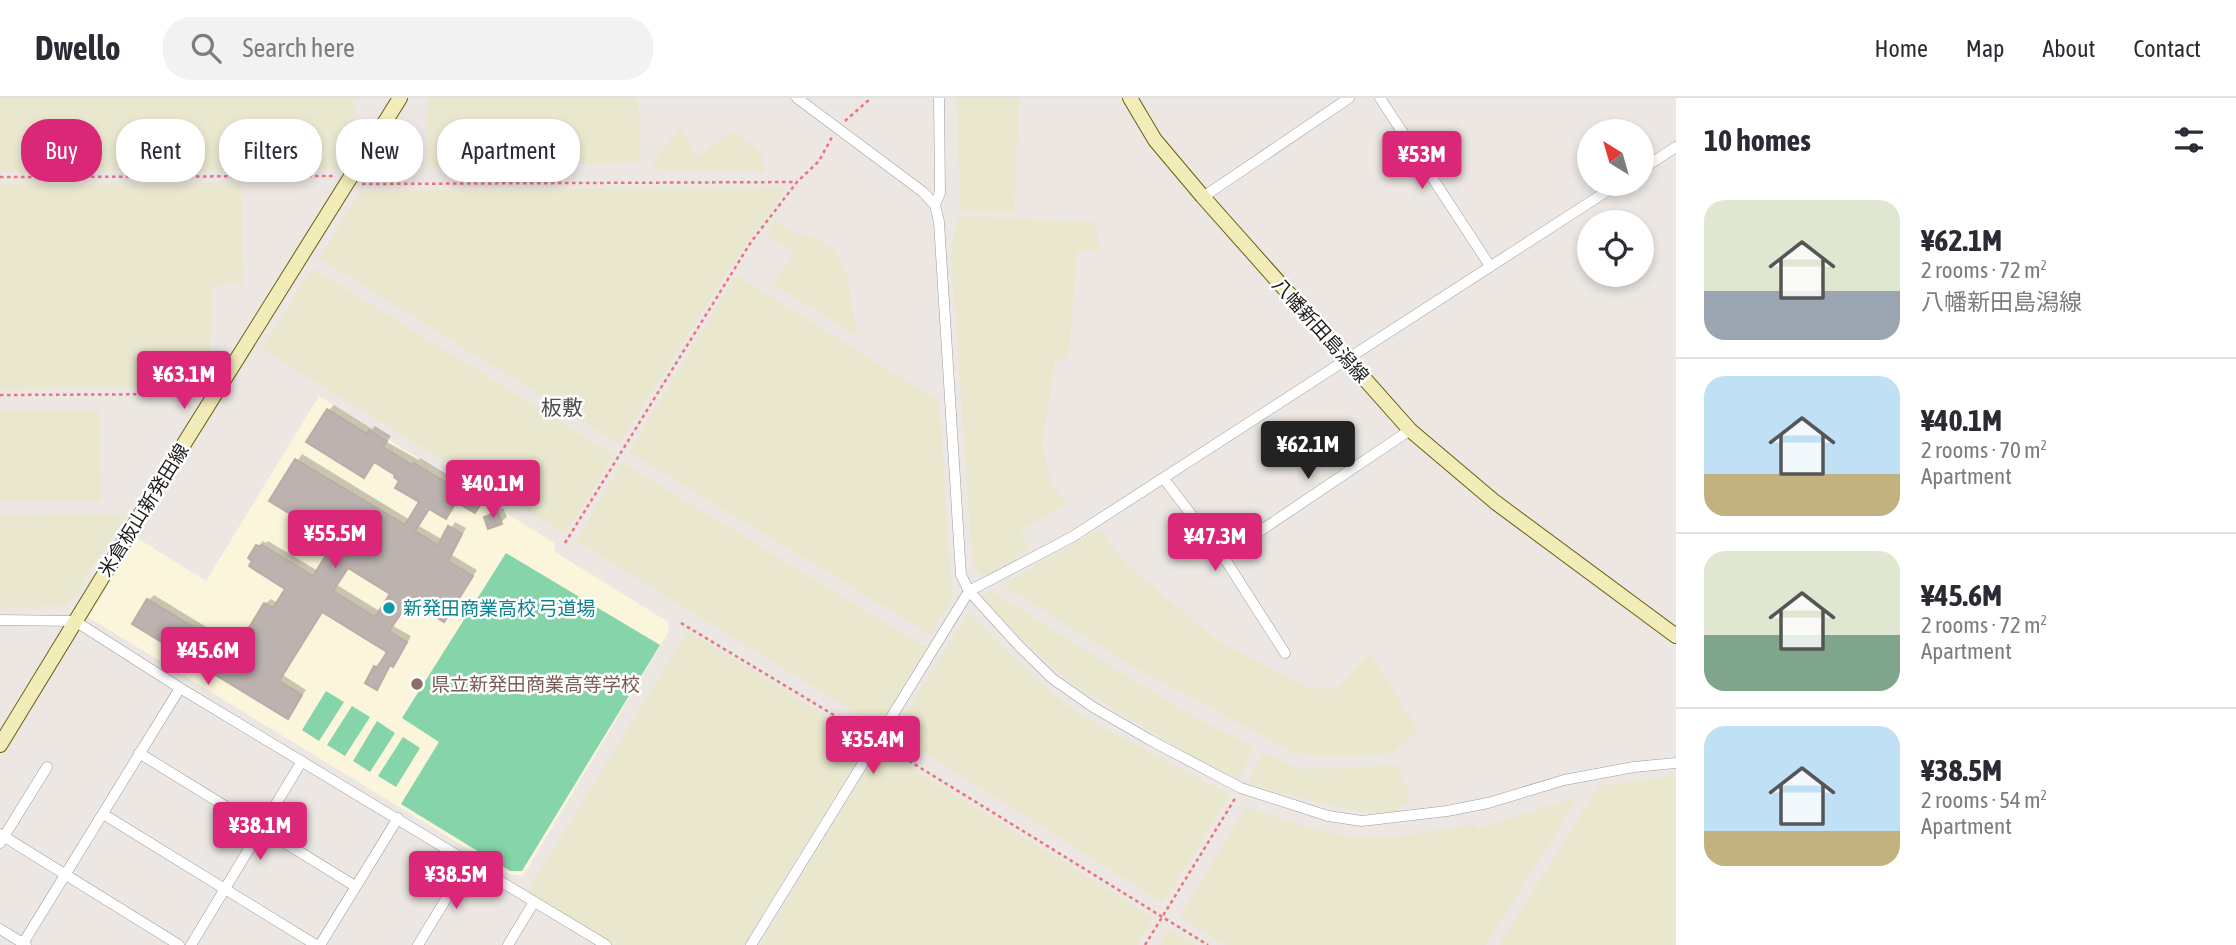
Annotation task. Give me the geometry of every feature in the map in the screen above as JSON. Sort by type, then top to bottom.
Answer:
[{"type":"main road","name":"米倉板山新発田線","points":[[387,119],[400,98]]},
{"type":"main road","name":"八幡新田島潟線","points":[[1130,98],[1156,140],[1203,197],[1410,430],[1495,502],[1676,636]]},
{"type":"main road","name":"米倉板山新発田線","points":[[0,745],[346,182]]},
{"type":"street","points":[[797,98],[923,192],[935,205],[939,222],[961,575],[969,591],[1010,637],[1053,679],[1093,707],[1241,788],[1328,816],[1362,821],[1447,811],[1488,803],[1564,780],[1634,767],[1676,763]]},
{"type":"street","points":[[935,205],[940,193],[939,98]]},
{"type":"street","points":[[1203,197],[1349,98]]},
{"type":"street","points":[[1380,98],[1490,267]]},
{"type":"street","points":[[1654,161],[1676,146]]},
{"type":"street","points":[[751,945],[969,591],[1072,537],[1599,196]]},
{"type":"street","points":[[1223,556],[1410,430]]},
{"type":"street","points":[[1164,479],[1223,556],[1285,653]]},
{"type":"street","points":[[0,620],[75,621],[180,688],[469,861],[599,943]]},
{"type":"street","points":[[0,929],[23,944],[180,688]]},
{"type":"street","points":[[139,753],[355,886]]},
{"type":"street","points":[[191,945],[302,761]]},
{"type":"street","points":[[47,767],[1,838],[179,945]]},
{"type":"street","points":[[103,814],[318,945],[398,818]]},
{"type":"street","points":[[418,945],[469,861]]},
{"type":"street","points":[[508,945],[534,902]]},
{"type":"path","points":[[0,177],[336,176]]},
{"type":"path","points":[[351,182],[797,182],[746,251],[565,543]]},
{"type":"path","points":[[0,395],[134,396],[216,393]]},
{"type":"path","points":[[681,623],[1208,945]]},
{"type":"path","points":[[1144,945],[1241,788]]},
{"type":"shaded area","points":[[0,98],[353,98],[353,119],[336,119],[336,169],[322,169],[322,119],[219,119],[219,170],[205,170],[205,119],[116,119],[116,171],[102,171],[102,119],[21,119],[21,172],[0,172]]},
{"type":"shaded area","points":[[427,98],[638,98],[641,162],[580,164],[580,119],[437,119],[437,169],[427,169]]},
{"type":"shaded area","points":[[957,98],[1019,98],[1014,212],[960,212]]},
{"type":"shaded area","points":[[680,128],[697,157],[733,130],[761,153],[765,172],[653,169],[653,162]]},
{"type":"shaded area","points":[[241,183],[243,284],[212,285],[209,387],[0,389],[0,184]]},
{"type":"shaded area","points":[[784,187],[785,191],[746,243],[619,444],[319,258],[360,191]]},
{"type":"shaded area","points":[[958,216],[1095,222],[1100,251],[1077,251],[1068,359],[1055,359],[1042,445],[1051,482],[1067,504],[1021,530],[1029,550],[984,577],[973,568],[951,253]]},
{"type":"shaded area","points":[[775,220],[802,237],[807,233],[835,250],[847,275],[857,336],[773,284],[794,253],[765,234]]},
{"type":"shaded area","points":[[312,268],[614,455],[565,534],[261,349]]},
{"type":"shaded area","points":[[736,275],[939,401],[952,600],[931,635],[629,452]]},
{"type":"shaded area","name":"県立新発田商業高等学校","points":[[319,396],[554,543],[555,552],[668,622],[669,631],[523,876],[509,874],[88,617],[137,538],[206,581]]},
{"type":"shaded area","points":[[0,411],[100,411],[101,501],[0,501]]},
{"type":"shaded area","points":[[622,462],[927,648],[878,727],[576,541]]},
{"type":"shaded area","points":[[127,514],[68,606],[0,607],[0,515]]},
{"type":"shaded area","points":[[1099,529],[1125,563],[1219,642],[1310,688],[1336,689],[1370,653],[1419,731],[1392,752],[1375,755],[1313,756],[1291,751],[1132,666],[1003,585]]},
{"type":"shaded area","points":[[991,591],[1193,716],[1253,747],[1239,779],[1220,773],[1067,680],[982,602],[982,595]]},
{"type":"shaded area","points":[[968,613],[1031,675],[1071,708],[1230,795],[1163,903],[893,733]]},
{"type":"shaded area","points":[[688,631],[868,742],[744,945],[615,945],[527,892]]},
{"type":"shaded area","points":[[879,748],[1154,918],[1137,945],[760,945]]},
{"type":"shaded area","points":[[1263,753],[1299,769],[1398,766],[1408,789],[1410,804],[1400,806],[1400,813],[1371,813],[1252,785],[1249,778]]},
{"type":"shaded area","points":[[1676,776],[1676,945],[1499,945],[1599,786]]},
{"type":"shaded area","points":[[1578,797],[1486,945],[1226,945],[1180,917],[1246,807],[1308,828],[1353,837],[1408,835],[1474,824],[1476,829]]},
{"type":"shaded area","points":[[1170,929],[1197,945],[1159,945]]},
{"type":"green space","points":[[506,553],[660,645],[522,871],[510,871],[401,804],[439,742],[402,718]]},
{"type":"green space","points":[[326,691],[344,702],[319,741],[302,730]]},
{"type":"green space","points":[[352,706],[370,717],[345,756],[327,745]]},
{"type":"green space","points":[[377,721],[395,733],[370,772],[353,761]]},
{"type":"green space","points":[[403,737],[420,748],[396,787],[378,776]]},
{"type":"building","points":[[327,409],[367,434],[369,430],[387,441],[383,447],[481,504],[475,513],[456,502],[446,519],[429,509],[415,531],[438,545],[448,526],[462,534],[448,561],[473,576],[444,622],[420,607],[418,611],[407,605],[389,631],[407,642],[393,667],[390,665],[377,690],[365,683],[374,666],[377,668],[387,652],[322,612],[279,681],[302,695],[288,719],[132,624],[147,599],[234,652],[264,603],[273,608],[285,589],[249,566],[252,561],[248,558],[256,545],[262,545],[313,576],[335,541],[269,501],[295,459],[405,525],[419,502],[395,488],[399,481],[395,475],[374,462],[364,478],[306,442]],"holes":[[[348,568],[390,594],[375,617],[333,591]]]},
{"type":"building","points":[[498,512],[502,524],[488,529],[484,517]]},
{"type":"place","name":"新発田商業高校 弓道場","points":[[389,608]]},
{"type":"place","name":"県立新発田商業高等学校","points":[[417,684]]},
{"type":"district","name":"板敷","points":[[562,407]]}]
